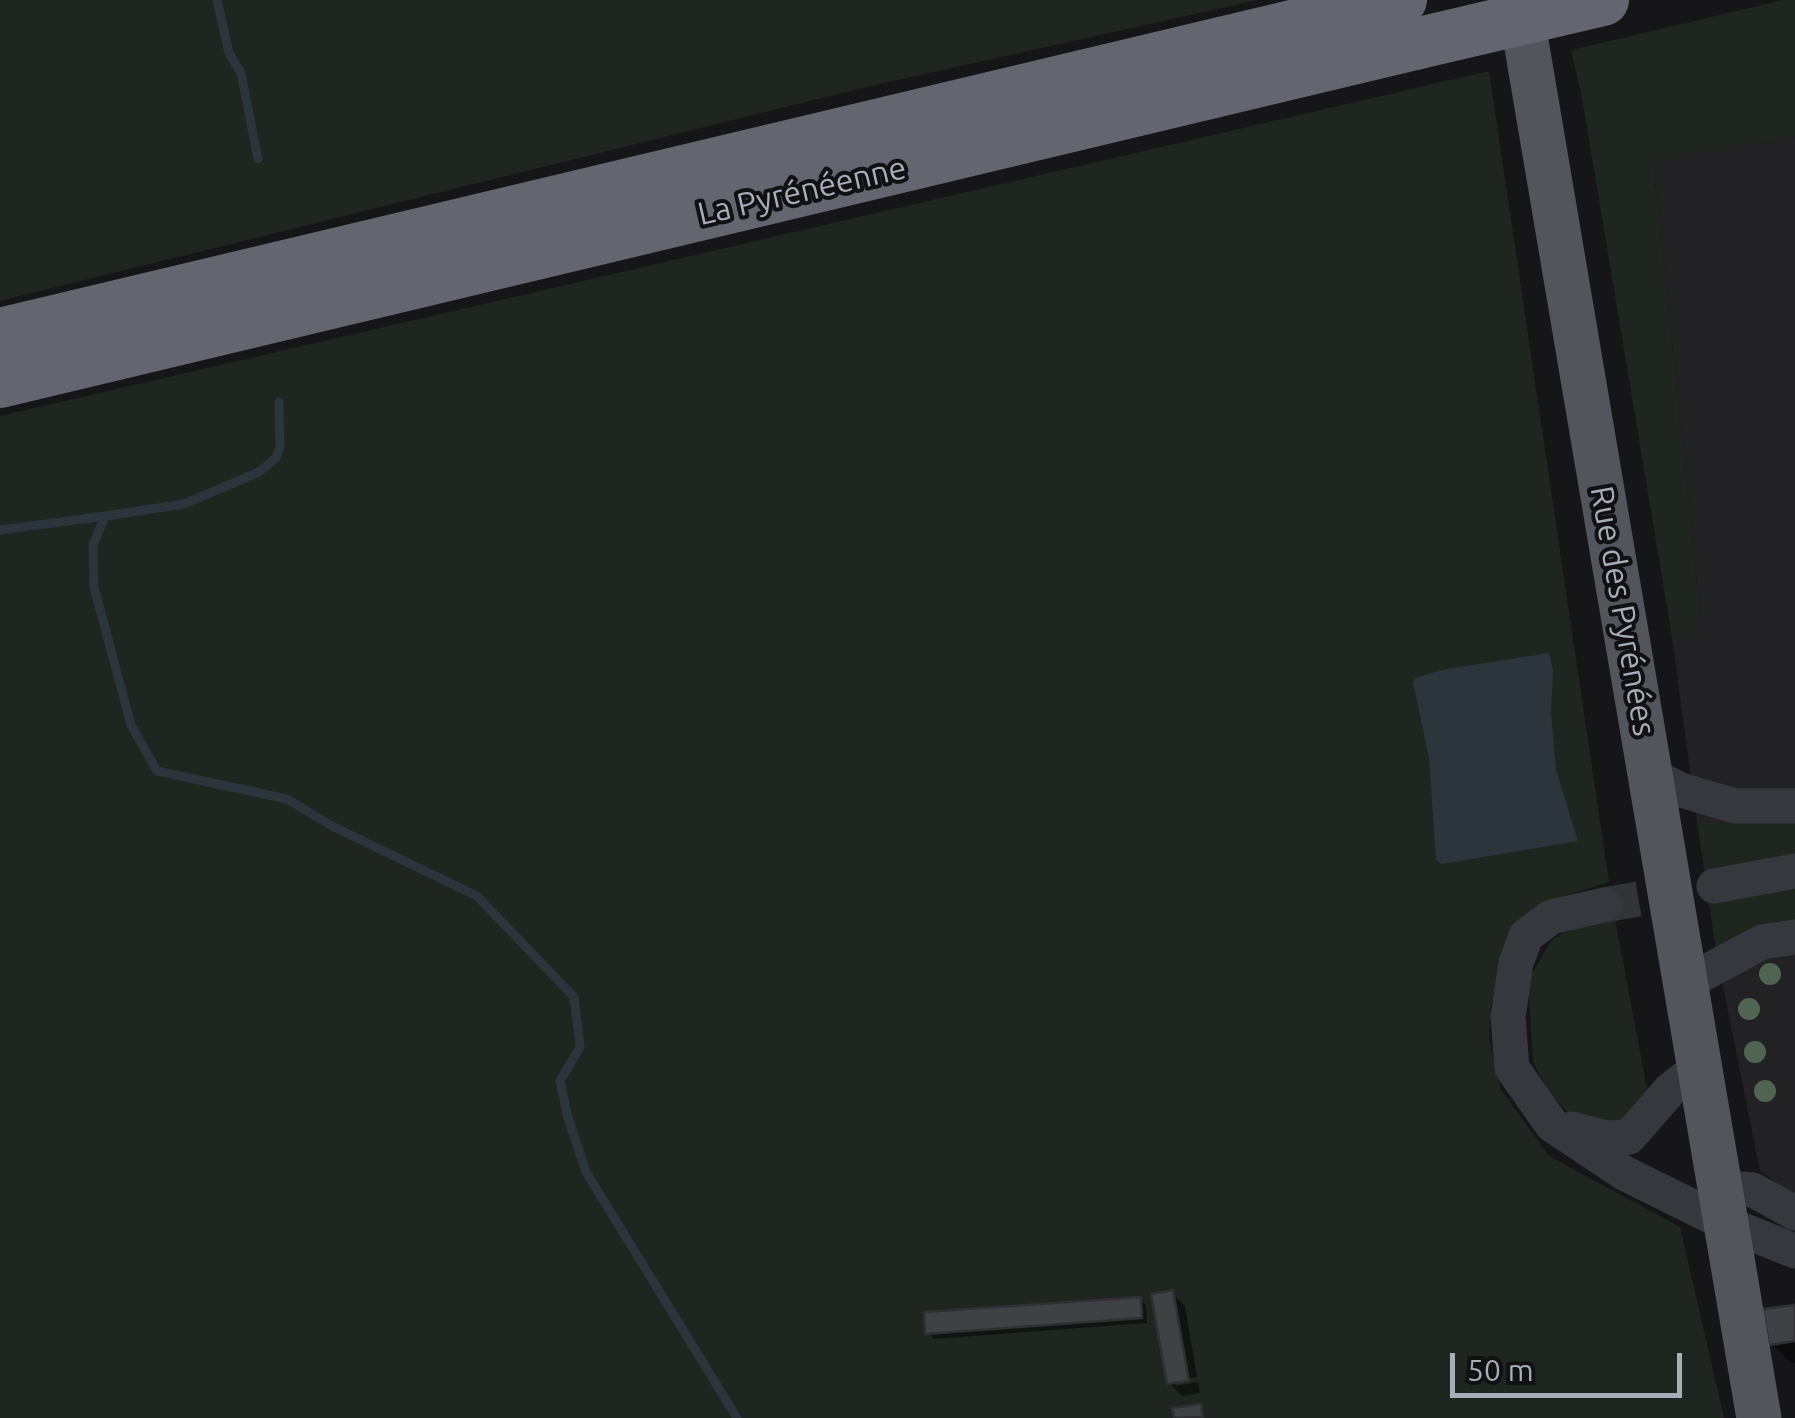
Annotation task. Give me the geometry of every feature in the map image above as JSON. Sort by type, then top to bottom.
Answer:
[{"type":"highway","name":"La Pyrénéenne","points":[[0,334],[1409,22],[1604,0]]},
{"type":"highway","name":"La Pyrénéenne","points":[[0,382],[1409,22]]},
{"type":"main road","name":"Rue des Pyrénées","points":[[1520,0],[1758,1418]]},
{"type":"street","points":[[1652,776],[1681,790],[1735,806],[1795,806]]},
{"type":"street","points":[[1714,886],[1795,871]]},
{"type":"street","points":[[1604,905],[1551,917],[1526,936],[1516,963],[1508,1017],[1512,1068],[1552,1124],[1624,1173],[1722,1205],[1795,1254]]},
{"type":"street","points":[[1686,983],[1762,942],[1795,937]]},
{"type":"street","points":[[1552,1124],[1608,1138],[1630,1137],[1670,1090],[1699,1067]]},
{"type":"street","points":[[1722,1205],[1753,1190],[1795,1212]]},
{"type":"street","points":[[1735,1282],[1760,1264],[1795,1254]]},
{"type":"shaded area","points":[[0,0],[1258,0],[871,86],[0,301]]},
{"type":"shaded area","points":[[1795,0],[1795,136],[1653,160],[1699,604],[1697,638],[1672,637],[1571,50]]},
{"type":"shaded area","points":[[1489,71],[1609,882],[1565,896],[1531,920],[1507,952],[1491,1004],[1489,1038],[1501,1090],[1549,1156],[1680,1227],[1724,1418],[0,1418],[0,416]]},
{"type":"shaded area","points":[[1795,136],[1795,1196],[1760,1171],[1716,952],[1697,822],[1672,637],[1696,637],[1699,604],[1653,159]]},
{"type":"shaded area","points":[[1549,653],[1556,770],[1578,841],[1442,864],[1436,860],[1429,758],[1413,682],[1441,670]]},
{"type":"shaded area","points":[[1795,818],[1795,854],[1706,869],[1697,822],[1765,823]]},
{"type":"shaded area","points":[[1795,888],[1795,920],[1740,931],[1716,952],[1710,903]]},
{"type":"shaded area","points":[[1615,919],[1647,1089],[1626,1118],[1606,1129],[1576,1121],[1549,1092],[1533,1062],[1528,981],[1551,941],[1573,926]]},
{"type":"building","points":[[1173,1290],[1189,1381],[1167,1384],[1151,1294]]},
{"type":"building","points":[[1141,1297],[1142,1318],[925,1334],[924,1312]]},
{"type":"building","points":[[1795,1305],[1795,1341],[1769,1345],[1763,1309]]},
{"type":"building","points":[[1201,1404],[1203,1417],[1174,1418],[1172,1408]]},
{"type":"waterway","points":[[217,0],[229,53],[241,73],[258,159]]},
{"type":"waterway","points":[[279,402],[280,447],[276,458],[259,472],[184,504],[105,516],[93,545],[94,587],[131,725],[157,771],[287,799],[332,826],[477,896],[574,997],[580,1047],[560,1081],[586,1172],[737,1418]]},
{"type":"waterway","points":[[0,530],[105,516]]},
{"type":"tunnel","points":[[1604,905],[1696,889]]}]
